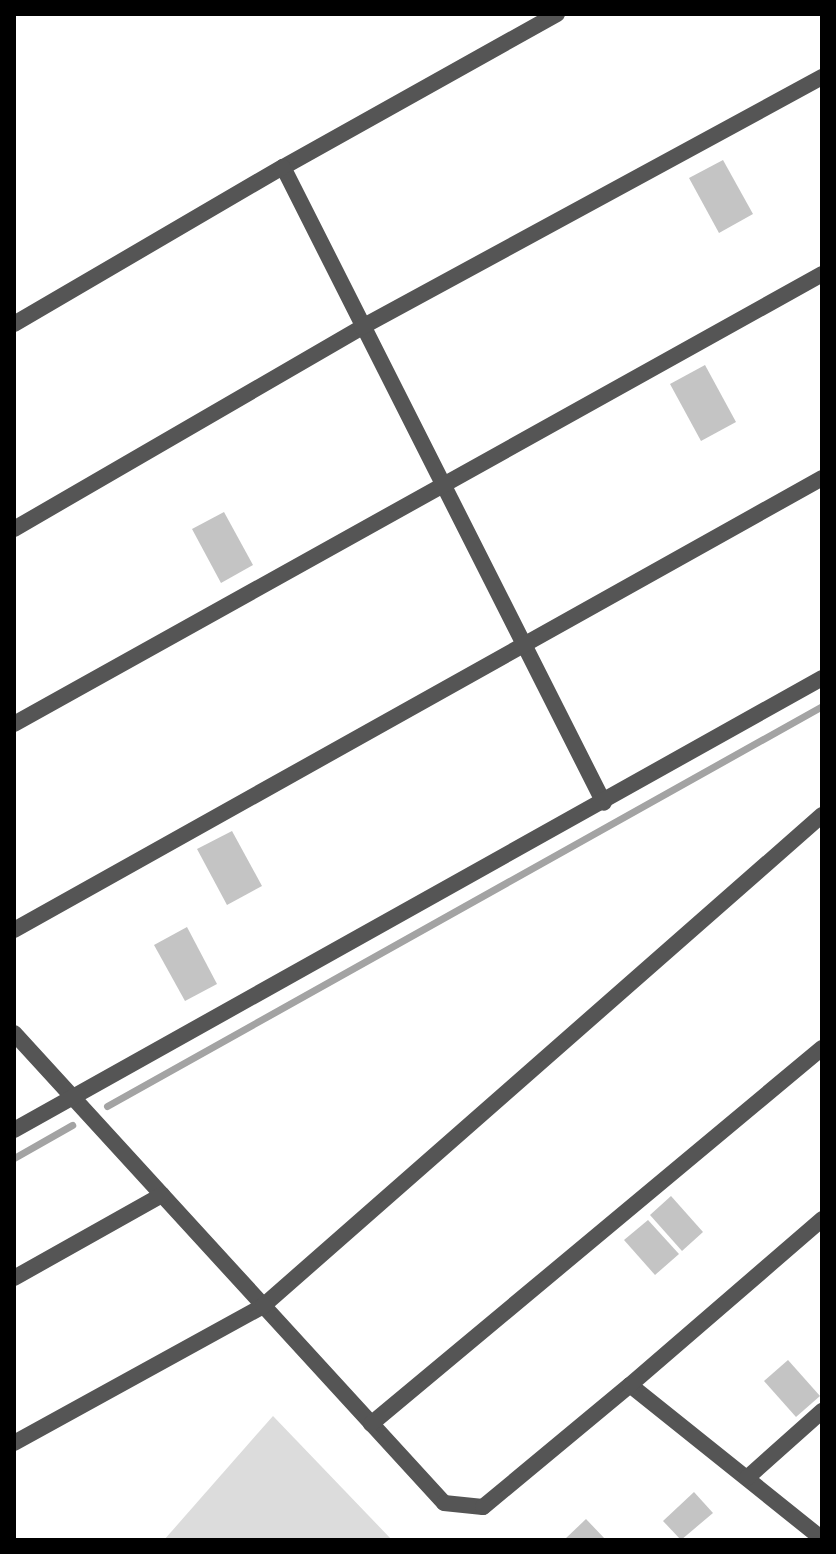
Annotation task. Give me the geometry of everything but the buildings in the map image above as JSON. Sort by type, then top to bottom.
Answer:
[{"type":"street","points":[[14,324],[283,167],[557,14]]},
{"type":"street","points":[[14,529],[362,327],[822,77]]},
{"type":"street","points":[[283,167],[520,645],[604,803]]},
{"type":"street","points":[[14,724],[443,489],[822,274]]},
{"type":"street","points":[[14,930],[822,478]]},
{"type":"street","points":[[14,1130],[604,803],[822,678]]},
{"type":"street","points":[[14,1443],[263,1306],[822,815]]},
{"type":"street","points":[[14,1033],[444,1503],[483,1507],[822,1219]]},
{"type":"street","points":[[371,1424],[822,1048]]},
{"type":"street","points":[[14,1278],[162,1195]]},
{"type":"street","points":[[630,1385],[822,1539]]},
{"type":"street","points":[[747,1478],[822,1411]]},
{"type":"shaded area","points":[[273,1416],[392,1540],[164,1540]]},
{"type":"waterway","points":[[107,1106],[822,706]]},
{"type":"waterway","points":[[14,1158],[72,1125]]}]
